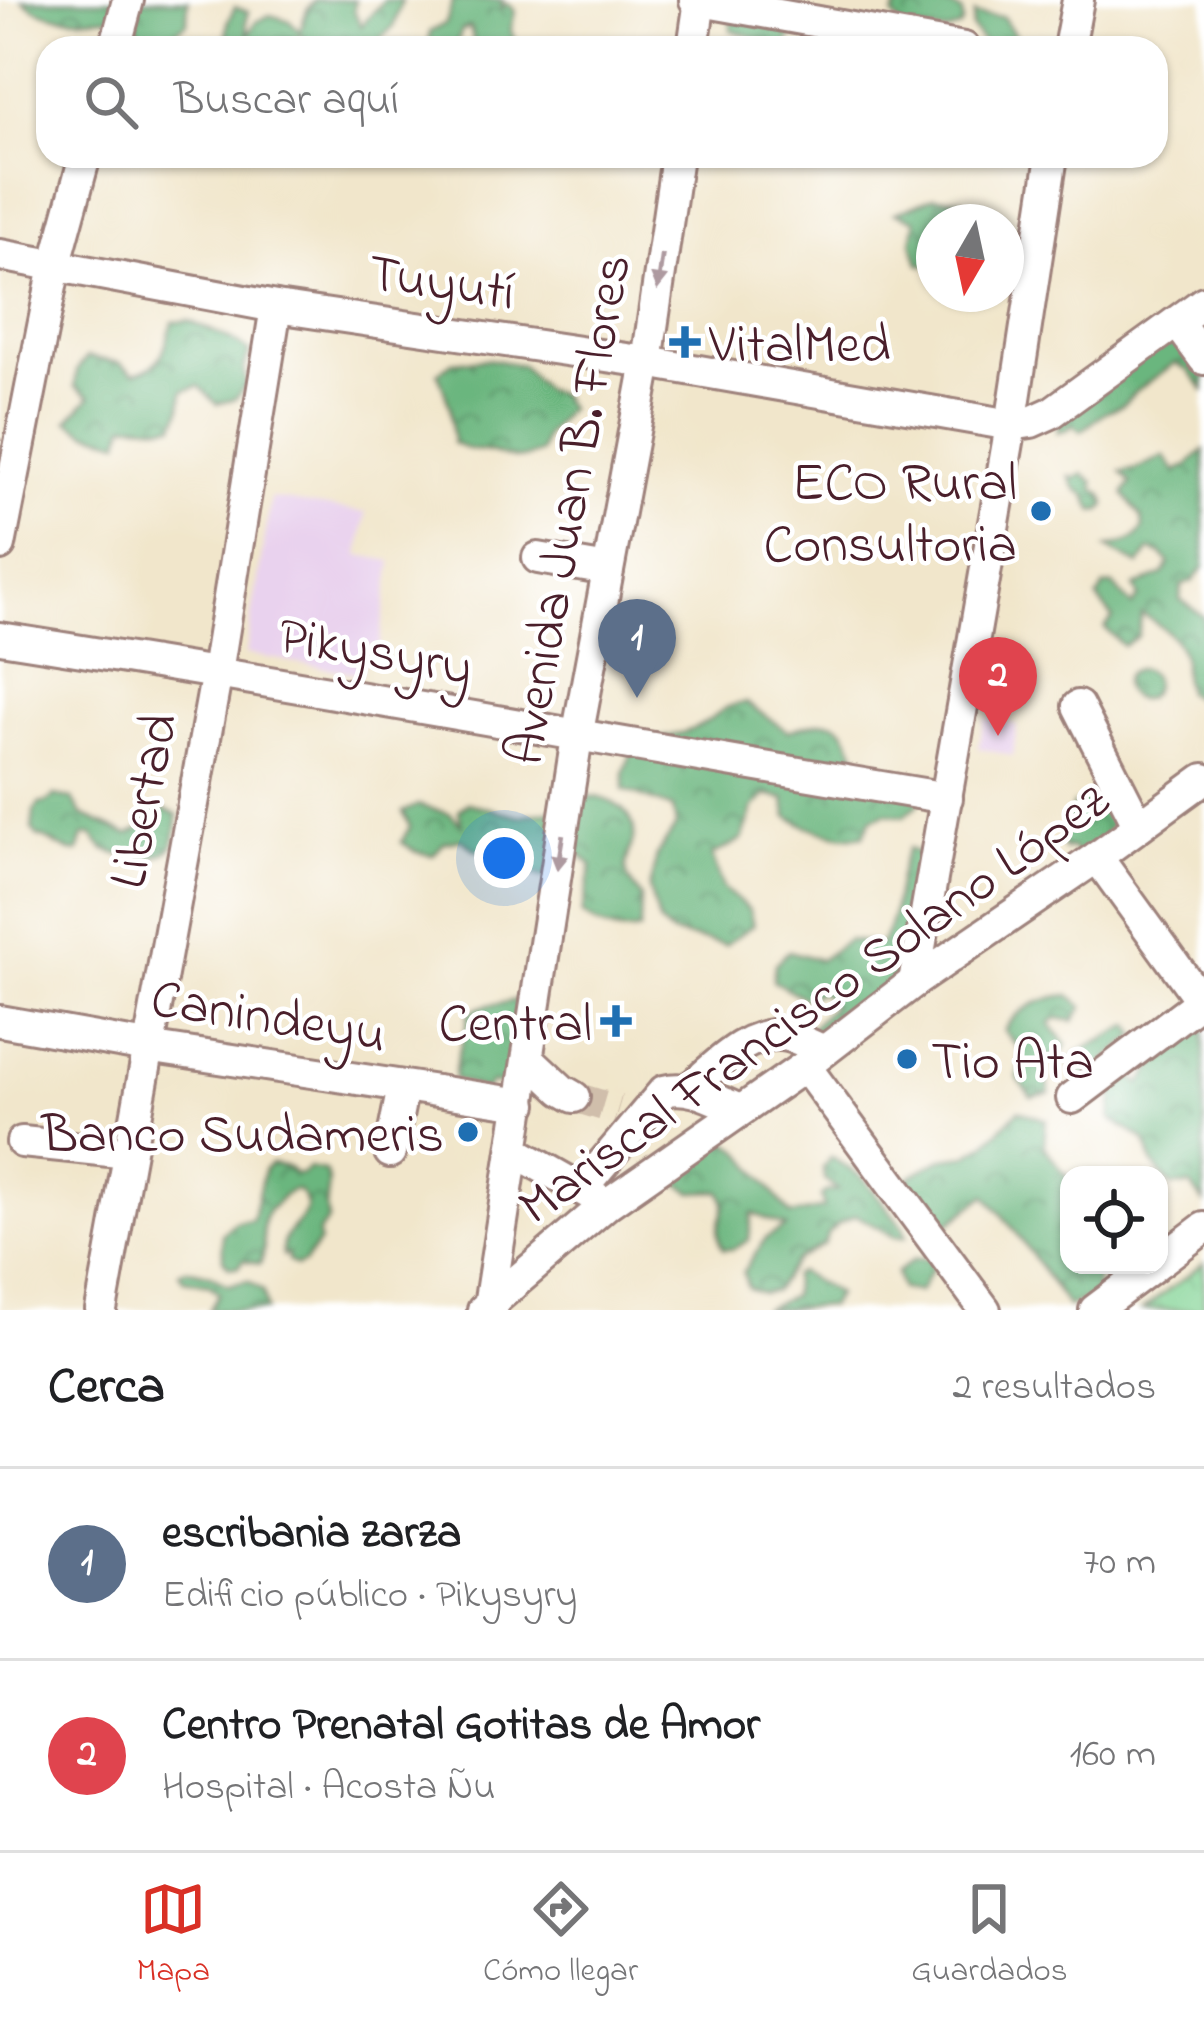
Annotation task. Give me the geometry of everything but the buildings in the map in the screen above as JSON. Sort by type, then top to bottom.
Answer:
[{"type":"street","points":[[118,36],[128,0]]},
{"type":"street","points":[[694,36],[698,0],[898,36]]},
{"type":"street","points":[[1071,36],[1078,0]]},
{"type":"street","points":[[0,545],[55,266],[82,168]]},
{"type":"street","name":"Avenida Juan B. Flores","points":[[488,1309],[577,736],[647,362],[675,168]]},
{"type":"street","points":[[914,982],[1011,425],[1050,168]]},
{"type":"street","name":"Tuyutí","points":[[0,255],[276,307],[647,362],[1011,425]]},
{"type":"street","points":[[1011,425],[1051,413],[1204,302]]},
{"type":"street","name":"Libertad","points":[[101,1310],[217,672],[276,307]]},
{"type":"street","points":[[1177,322],[1204,358]]},
{"type":"street","points":[[538,558],[608,570]]},
{"type":"street","name":"Pikysyry","points":[[0,638],[947,798]]},
{"type":"street","points":[[1078,706],[1139,826]]},
{"type":"street","name":"Mariscal Francisco Solano López","points":[[488,1309],[594,1197],[669,1163],[914,982],[1204,779]]},
{"type":"street","points":[[1072,1099],[1203,1003],[1096,857]]},
{"type":"street","name":"Canindeyu","points":[[0,1021],[522,1104]]},
{"type":"street","points":[[689,1089],[732,1051],[751,1041],[783,1035],[814,1059],[985,1310]]},
{"type":"street","points":[[529,1059],[574,1097]]},
{"type":"street","points":[[390,1152],[403,1087]]},
{"type":"street","points":[[514,1151],[594,1197],[629,1114],[664,1091],[689,1089],[740,1110]]},
{"type":"street","points":[[22,1142],[129,1153]]},
{"type":"street","points":[[1168,1255],[1204,1228]]},
{"type":"street","points":[[1095,1310],[1142,1274]]},
{"type":"shaded area","points":[[271,498],[366,513],[359,555],[392,561],[379,647],[367,645],[362,674],[246,654]]},
{"type":"shaded area","points":[[985,718],[1017,725],[1013,756],[978,748]]},
{"type":"green space","points":[[22,0],[127,0],[111,17],[88,18],[53,15]]},
{"type":"green space","points":[[138,0],[188,0],[187,23],[173,36],[137,36]]},
{"type":"green space","points":[[315,0],[355,0],[361,26],[384,0],[402,0],[393,27],[383,36],[226,36],[235,7],[249,12],[248,35],[256,22],[270,15],[288,20],[300,31]]},
{"type":"green space","points":[[453,0],[503,0],[501,8],[508,3],[515,11],[513,36],[472,36],[470,27],[460,36],[430,36],[446,23]]},
{"type":"green space","points":[[913,2],[953,7],[962,12],[963,23],[946,32],[904,28],[893,16],[898,6]]},
{"type":"green space","points":[[974,14],[1003,17],[1015,36],[978,36],[972,28]]},
{"type":"green space","points":[[731,18],[794,29],[792,36],[750,36],[731,30]]},
{"type":"green space","points":[[934,197],[962,199],[962,204],[917,204]]},
{"type":"green space","points":[[916,204],[916,220],[895,213]]},
{"type":"green space","points":[[189,321],[249,352],[246,385],[235,399],[217,404],[199,386],[183,391],[175,425],[125,424],[121,441],[86,432],[68,421],[90,397],[75,387],[77,370],[87,357],[120,363],[134,373],[144,370],[161,355],[173,322]]},
{"type":"green space","points":[[1177,342],[1204,367],[1204,390],[1189,371],[1175,363],[1082,431],[1072,425],[1057,432],[1062,411],[1152,346]]},
{"type":"green space","points":[[488,359],[521,365],[543,389],[560,395],[567,409],[545,436],[541,452],[516,458],[453,443],[450,407],[438,373],[452,362]]},
{"type":"green space","points":[[1204,450],[1204,567],[1192,582],[1182,585],[1180,599],[1204,617],[1201,702],[1186,692],[1182,652],[1168,633],[1142,614],[1138,636],[1123,646],[1105,628],[1113,618],[1097,598],[1104,586],[1114,585],[1132,606],[1139,597],[1134,587],[1164,574],[1169,563],[1150,550],[1139,565],[1107,548],[1131,540],[1143,529],[1142,518],[1124,494],[1131,483],[1121,472],[1164,456],[1175,471]]},
{"type":"green space","points":[[1083,474],[1104,497],[1106,505],[1101,510],[1094,511],[1070,477]]},
{"type":"green space","points":[[1139,669],[1150,673],[1154,684],[1150,695],[1139,699],[1128,695],[1124,684],[1128,673]]},
{"type":"green space","points":[[746,703],[788,731],[818,722],[837,724],[849,738],[861,767],[922,789],[918,805],[904,816],[886,813],[871,819],[864,835],[855,836],[804,825],[787,816],[785,799],[766,795],[754,807],[742,840],[712,855],[723,888],[749,910],[753,925],[725,945],[672,934],[659,923],[649,889],[657,855],[676,826],[673,808],[624,790],[624,772],[637,739],[679,734]]},
{"type":"green space","points":[[54,796],[73,799],[82,815],[128,835],[141,828],[158,807],[178,815],[173,843],[158,856],[139,858],[103,849],[92,835],[83,836],[78,852],[66,850],[32,829],[34,811]]},
{"type":"green space","points":[[589,796],[615,804],[632,822],[626,870],[641,897],[640,930],[609,928],[582,914],[592,865],[567,843],[547,878],[530,873],[518,860],[530,840],[513,833],[495,836],[488,852],[461,839],[445,842],[433,855],[401,842],[410,827],[403,812],[418,805],[451,814],[461,825],[459,810],[468,803],[520,816],[554,810],[566,823]]},
{"type":"green space","points":[[1100,796],[1116,798],[1119,818],[1106,831],[1105,840],[1077,856],[1073,848],[1064,849],[1062,838],[1073,805]]},
{"type":"green space","points":[[909,848],[923,856],[924,873],[898,986],[825,1040],[810,1029],[833,1005],[821,992],[804,998],[773,981],[775,964],[789,951],[820,960],[848,940],[880,944],[891,921]]},
{"type":"green space","points":[[1070,995],[1083,1007],[1074,1021],[1057,1018],[1050,1023],[1067,1045],[1059,1057],[1046,1056],[1039,1064],[1050,1093],[1031,1097],[1017,1077],[1020,1051],[1004,1031],[1032,1005]]},
{"type":"green space","points":[[518,999],[534,1005],[511,1087],[492,1083],[485,1090],[454,1079],[469,1013]]},
{"type":"green space","points":[[1131,1025],[1137,1035],[1087,1076],[1070,1068],[1077,1053]]},
{"type":"green space","points":[[1204,1029],[1204,1203],[1191,1186],[1172,1186],[1168,1166],[1155,1166],[1146,1141],[1111,1119],[1114,1086],[1105,1077],[1120,1067],[1141,1084],[1177,1036]]},
{"type":"green space","points":[[1019,1110],[1046,1120],[1044,1146],[1060,1168],[1060,1274],[1096,1274],[1096,1295],[1068,1307],[986,1195],[937,1233],[914,1213],[908,1178],[943,1158],[968,1155]]},
{"type":"green space","points":[[723,1138],[742,1152],[791,1215],[824,1208],[821,1196],[838,1190],[824,1179],[823,1168],[831,1157],[863,1178],[906,1237],[894,1237],[856,1215],[828,1233],[824,1244],[796,1260],[774,1291],[748,1288],[743,1272],[766,1238],[786,1227],[752,1213],[749,1240],[723,1249],[718,1232],[724,1206],[720,1191],[692,1192],[677,1183],[676,1172],[685,1157],[702,1160],[702,1149]]},
{"type":"green space","points":[[271,1164],[288,1167],[295,1174],[309,1168],[325,1171],[328,1220],[304,1263],[296,1266],[288,1261],[282,1246],[306,1207],[301,1194],[290,1191],[266,1214],[260,1264],[243,1260],[238,1267],[229,1267],[223,1260],[222,1234],[235,1222],[252,1220],[264,1169]]},
{"type":"green space","points":[[914,1259],[928,1259],[933,1266],[919,1292],[901,1289],[896,1273]]},
{"type":"green space","points":[[1204,1263],[1204,1310],[1142,1310]]},
{"type":"green space","points":[[186,1269],[228,1285],[248,1281],[263,1291],[267,1310],[209,1310],[219,1293],[209,1285],[183,1280],[179,1273]]},
{"type":"green space","points":[[799,1272],[837,1294],[829,1306],[762,1310],[792,1296],[793,1275]]},
{"type":"tunnel","points":[[574,1097],[618,1110]]},
{"type":"place","name":"VitalMed","points":[[685,342]]},
{"type":"place","name":"ECO Rural Consultoria","points":[[1041,511]]},
{"type":"place","name":"escribania zarza","points":[[637,698]]},
{"type":"place","name":"Centro Prenatal Gotitas de Amor","points":[[998,736]]},
{"type":"place","name":"Central","points":[[616,1021]]},
{"type":"place","name":"Tio Ata","points":[[907,1059]]},
{"type":"place","name":"Banco Sudameris","points":[[468,1132]]}]
